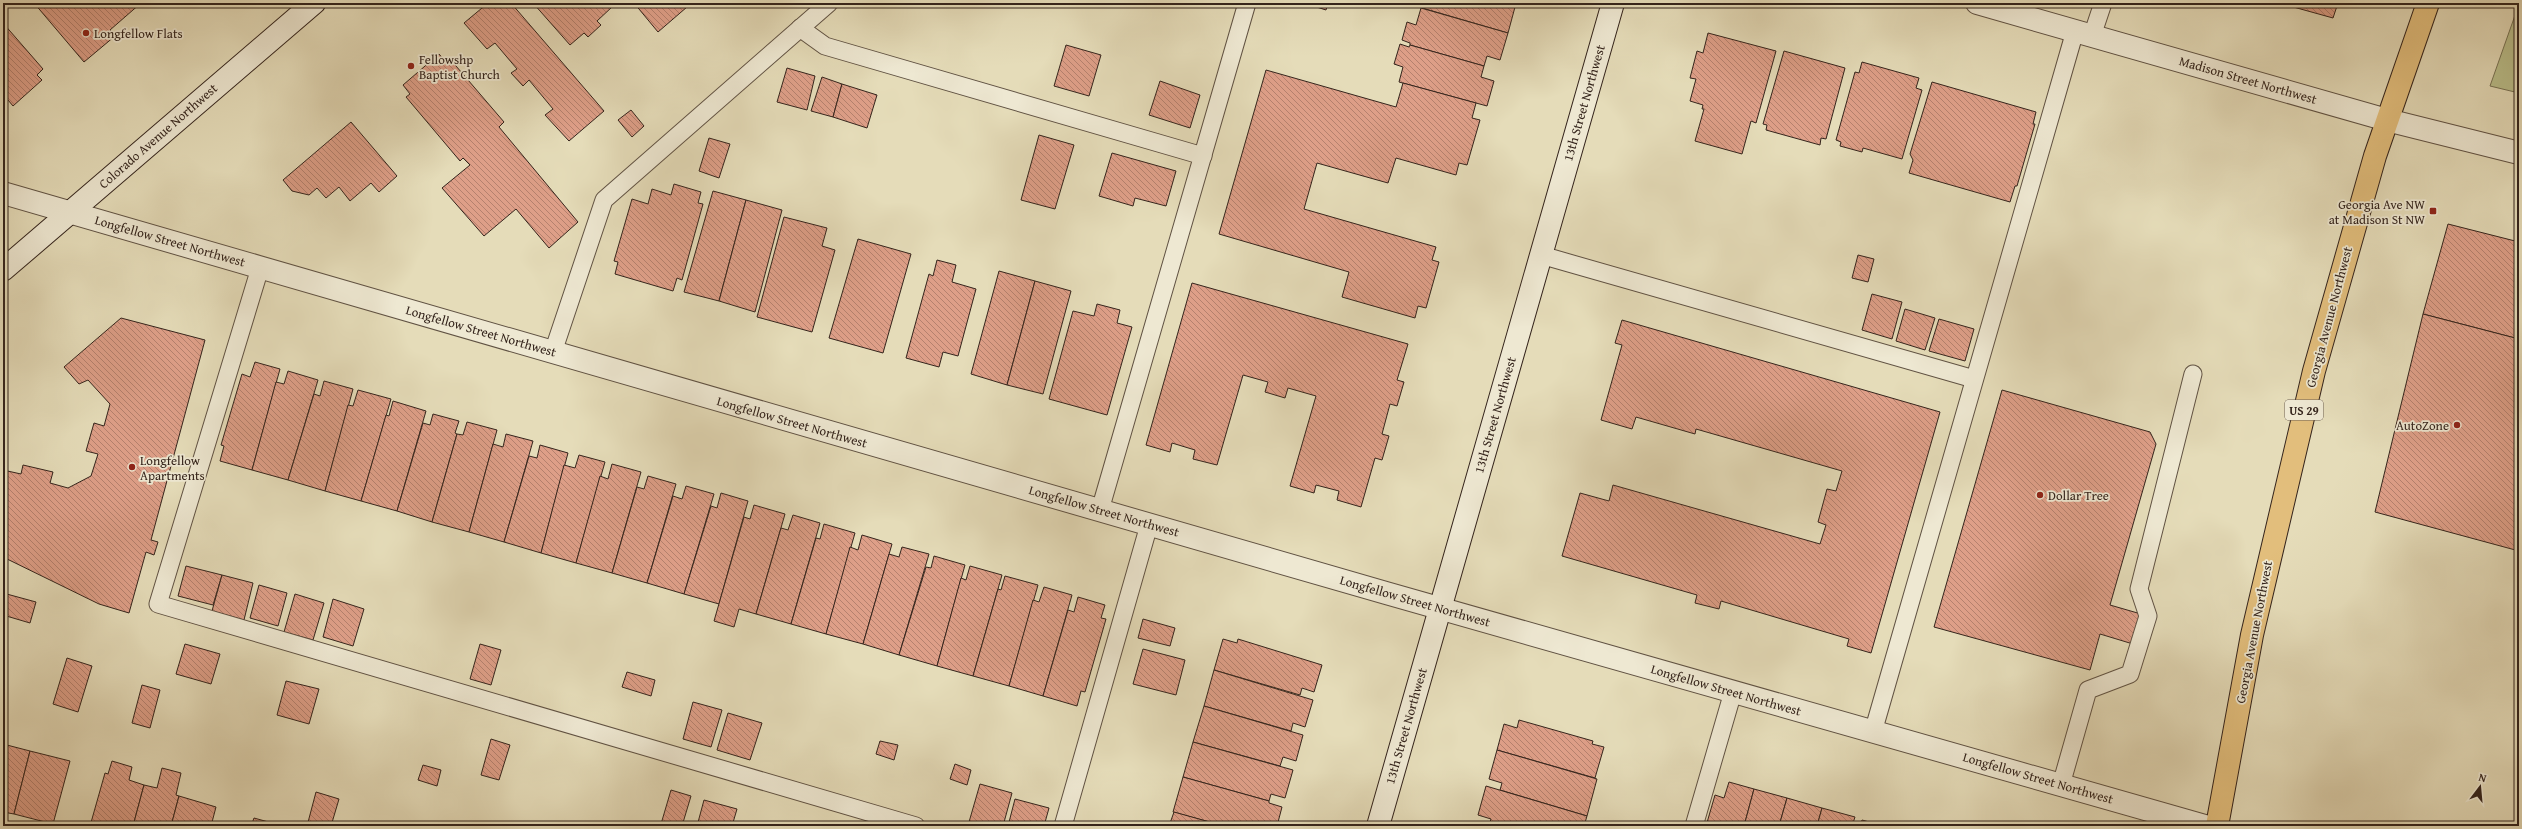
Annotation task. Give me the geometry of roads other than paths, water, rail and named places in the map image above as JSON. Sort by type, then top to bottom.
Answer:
[{"type":"highway","name":"Georgia Avenue Northwest","points":[[2217,826],[2252,635],[2288,476],[2338,281],[2387,120],[2428,3]]},
{"type":"street","name":"Colorado Avenue Northwest","points":[[3,270],[314,3]]},
{"type":"street","name":"13th Street Northwest","points":[[1378,826],[1613,3]]},
{"type":"street","name":"Madison Street Northwest","points":[[1977,3],[2387,120],[2519,153]]},
{"type":"street","name":"Longfellow Street Northwest","points":[[3,193],[1440,609],[2205,826]]},
{"type":"lane","points":[[553,352],[604,200],[829,3]]},
{"type":"lane","points":[[1100,510],[1247,3]]},
{"type":"lane","points":[[1873,732],[1974,379],[2084,33],[2103,3]]},
{"type":"lane","points":[[800,28],[825,46],[1203,156]]},
{"type":"lane","points":[[1541,255],[1974,379]]},
{"type":"lane","points":[[260,268],[158,604],[916,826]]},
{"type":"lane","points":[[2061,785],[2088,690],[2130,674],[2148,616],[2139,589],[2193,374]]},
{"type":"lane","points":[[1062,826],[1149,525]]},
{"type":"lane","points":[[1694,826],[1733,692]]},
{"type":"place","name":"Longfellow Flats","points":[[86,33]]},
{"type":"place","name":"Fellowshp Baptist Church","points":[[411,66]]},
{"type":"place","name":"Georgia Ave NW at Madison St NW","points":[[2433,211]]},
{"type":"place","name":"AutoZone","points":[[2457,425]]},
{"type":"place","name":"Longfellow Apartments","points":[[132,467]]},
{"type":"place","name":"Dollar Tree","points":[[2040,495]]}]
